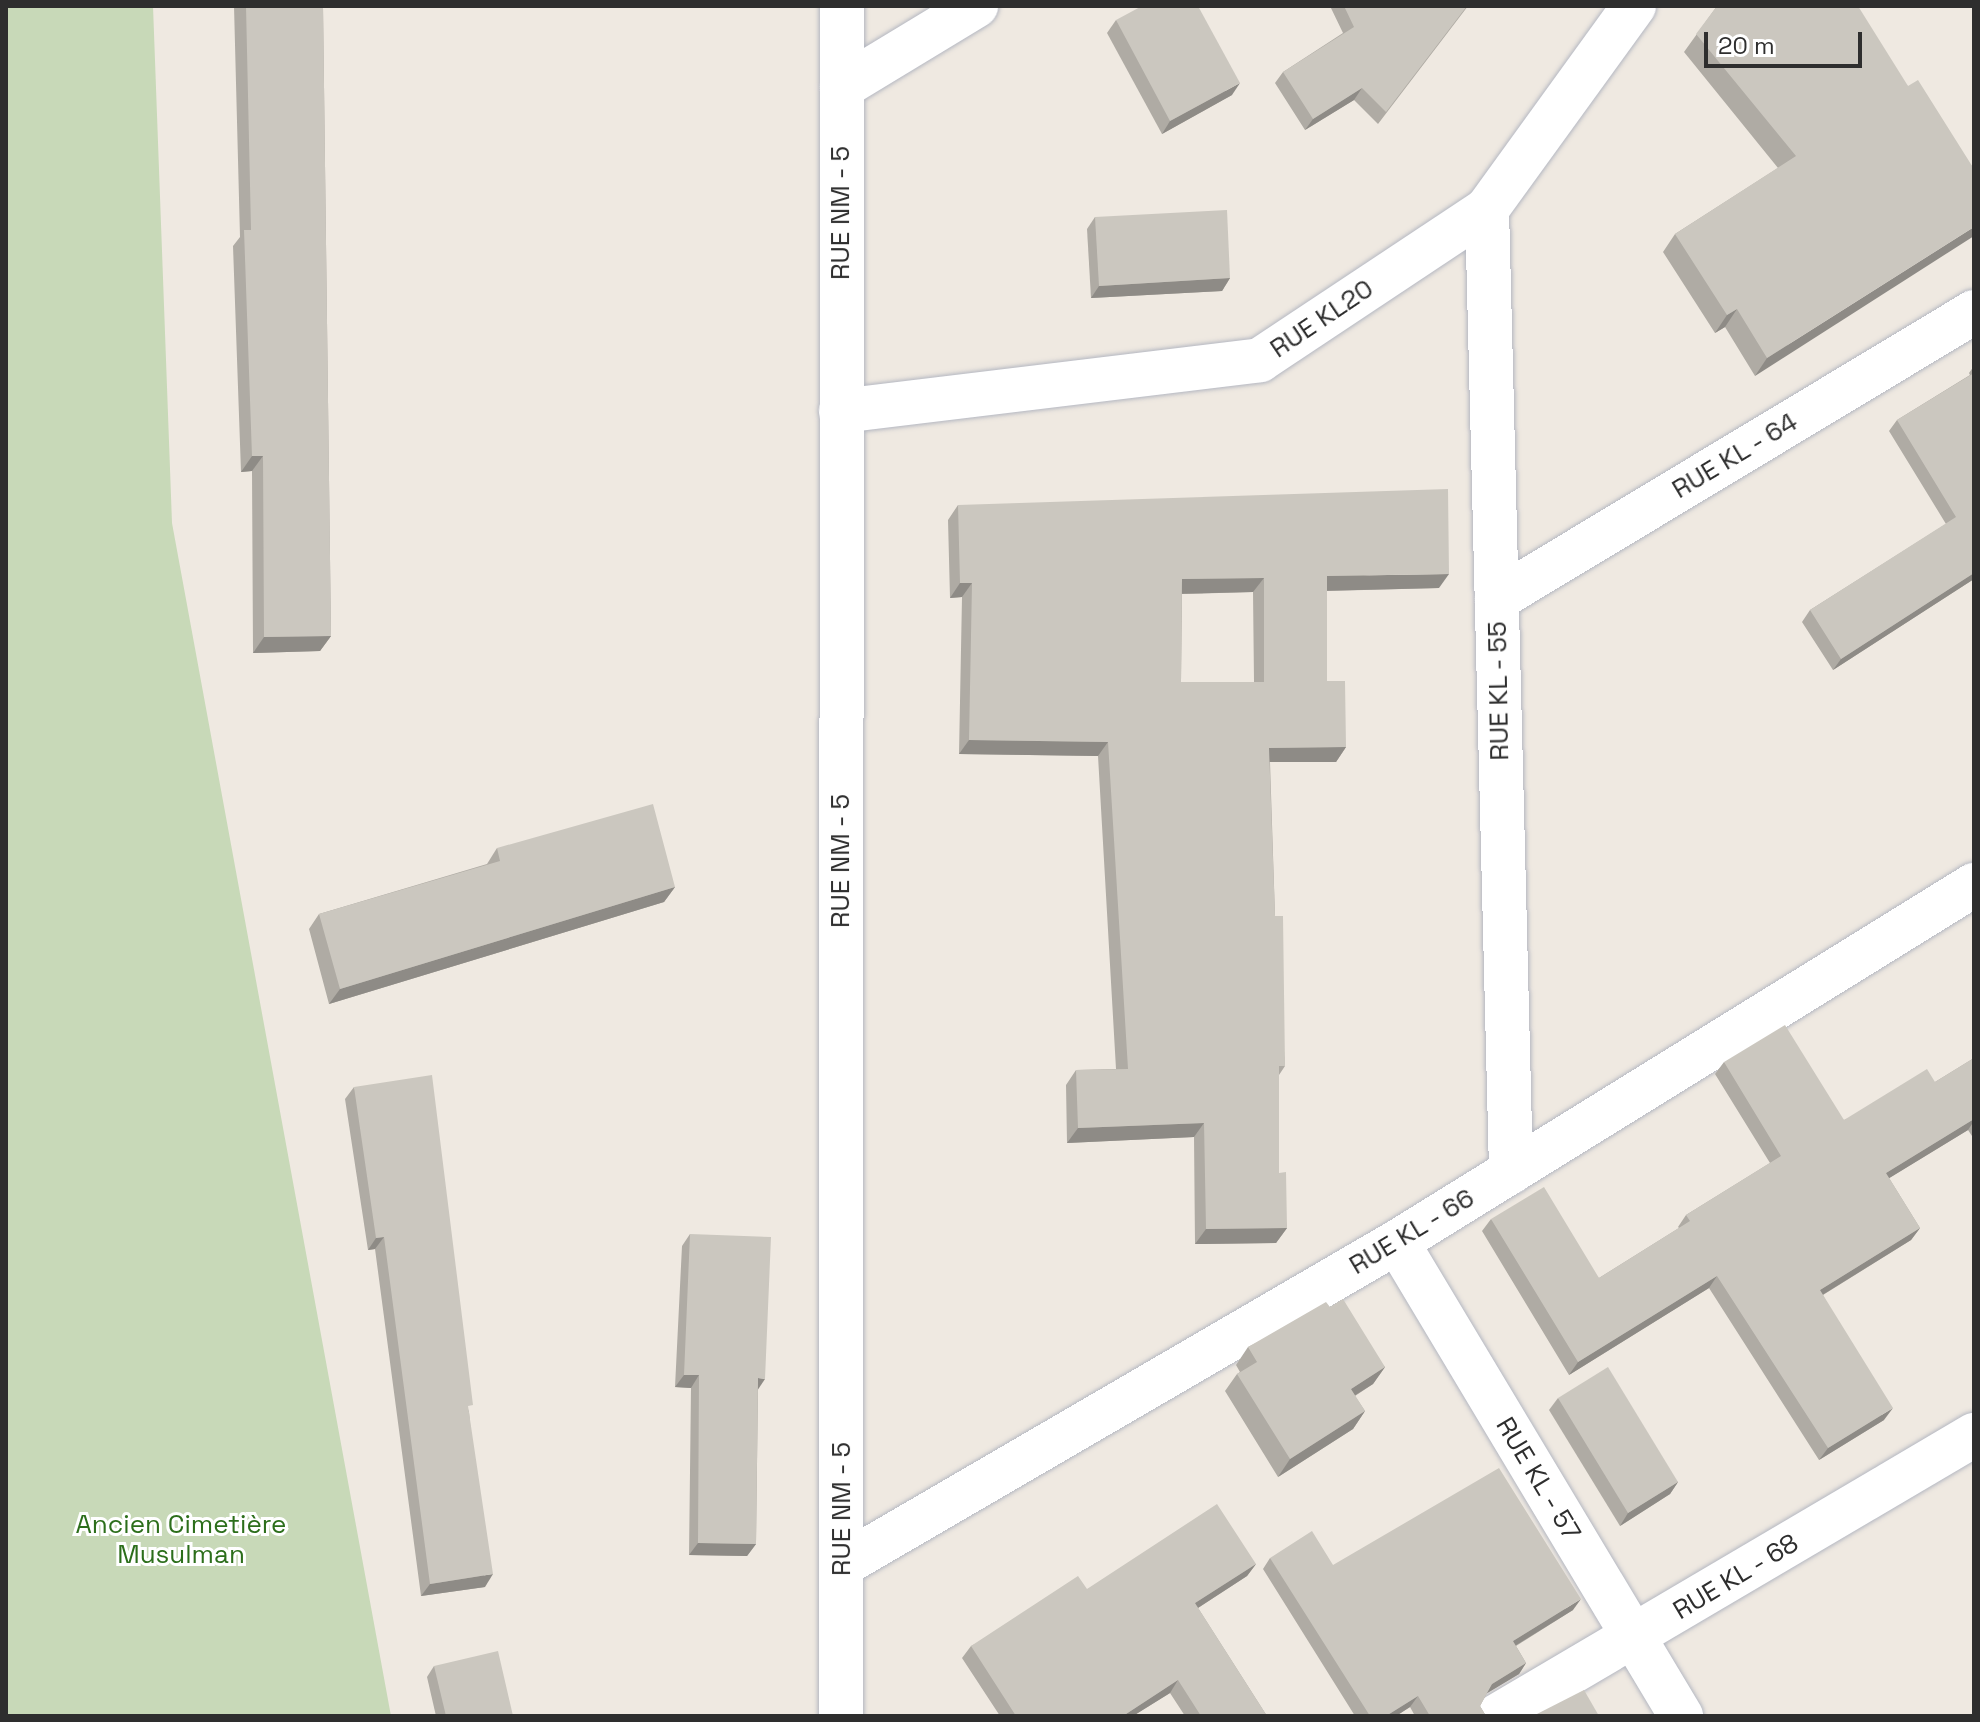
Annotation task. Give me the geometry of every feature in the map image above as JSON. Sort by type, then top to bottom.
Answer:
[{"type":"street","name":"RUE NM - 5","points":[[841,1716],[842,6]]},
{"type":"street","points":[[842,87],[976,6]]},
{"type":"street","name":"RUE KL20","points":[[841,411],[1260,360],[1487,209],[1634,6]]},
{"type":"street","name":"RUE KL - 55","points":[[1487,209],[1511,1172]]},
{"type":"street","name":"RUE KL - 64","points":[[1497,599],[1974,312]]},
{"type":"street","name":"RUE KL - 66","points":[[842,1565],[1397,1242],[1974,885]]},
{"type":"street","name":"RUE KL - 57","points":[[1397,1242],[1681,1716]]},
{"type":"street","name":"RUE KL - 68","points":[[1497,1716],[1974,1435]]},
{"type":"green space","name":"Ancien Cimetière Musulman","points":[[6,6],[153,6],[172,523],[391,1716],[6,1716]]},
{"type":"building","points":[[246,6],[323,6],[331,636],[264,637],[263,456],[252,456],[244,230],[251,230]]},
{"type":"building","points":[[1142,6],[1198,6],[1240,83],[1170,121],[1116,20]]},
{"type":"building","points":[[1344,6],[1467,6],[1386,112],[1362,88],[1313,119],[1283,72],[1354,27]]},
{"type":"building","points":[[1717,6],[1858,6],[1908,86],[1918,80],[1974,169],[1974,227],[1767,358],[1737,309],[1727,315],[1675,234],[1796,156],[1696,34]]},
{"type":"building","points":[[1227,210],[1230,278],[1099,286],[1095,217]]},
{"type":"building","points":[[1974,373],[1974,573],[1841,659],[1810,610],[1956,517],[1897,420]]},
{"type":"building","points":[[1448,489],[1449,574],[1327,576],[1327,681],[1345,681],[1346,747],[1269,748],[1275,916],[1283,916],[1285,1066],[1279,1066],[1279,1173],[1286,1172],[1287,1228],[1206,1229],[1204,1123],[1078,1128],[1076,1070],[1128,1069],[1108,742],[969,740],[972,583],[960,583],[958,505]],"holes":[[[1264,578],[1264,682],[1181,682],[1182,579]]]},
{"type":"building","points":[[653,804],[675,887],[340,989],[319,914],[500,861],[497,848]]},
{"type":"building","points":[[1785,1025],[1844,1120],[1927,1069],[1935,1082],[1974,1058],[1974,1119],[1886,1173],[1920,1228],[1820,1290],[1893,1408],[1828,1448],[1717,1276],[1578,1362],[1491,1219],[1544,1187],[1599,1278],[1690,1221],[1686,1215],[1781,1156],[1724,1062]]},
{"type":"building","points":[[432,1075],[473,1405],[468,1406],[493,1574],[430,1584],[384,1237],[376,1238],[354,1087]]},
{"type":"building","points":[[690,1234],[771,1237],[765,1379],[758,1378],[756,1544],[698,1543],[699,1375],[684,1375]]},
{"type":"building","points":[[1343,1299],[1385,1367],[1351,1389],[1365,1411],[1290,1459],[1237,1374],[1257,1362],[1248,1347],[1326,1302],[1330,1307]]},
{"type":"building","points":[[1608,1367],[1678,1482],[1628,1513],[1558,1398]]},
{"type":"building","points":[[1499,1468],[1581,1599],[1513,1641],[1526,1663],[1492,1684],[1480,1706],[1486,1716],[1430,1716],[1418,1696],[1386,1716],[1370,1716],[1270,1558],[1312,1531],[1333,1565]]},
{"type":"building","points":[[1217,1504],[1256,1564],[1195,1603],[1267,1716],[1201,1716],[1178,1680],[1123,1716],[1016,1716],[971,1646],[1078,1576],[1087,1589]]},
{"type":"building","points":[[498,1651],[513,1716],[446,1716],[434,1666]]},
{"type":"building","points":[[1584,1690],[1599,1716],[1533,1716]]}]
